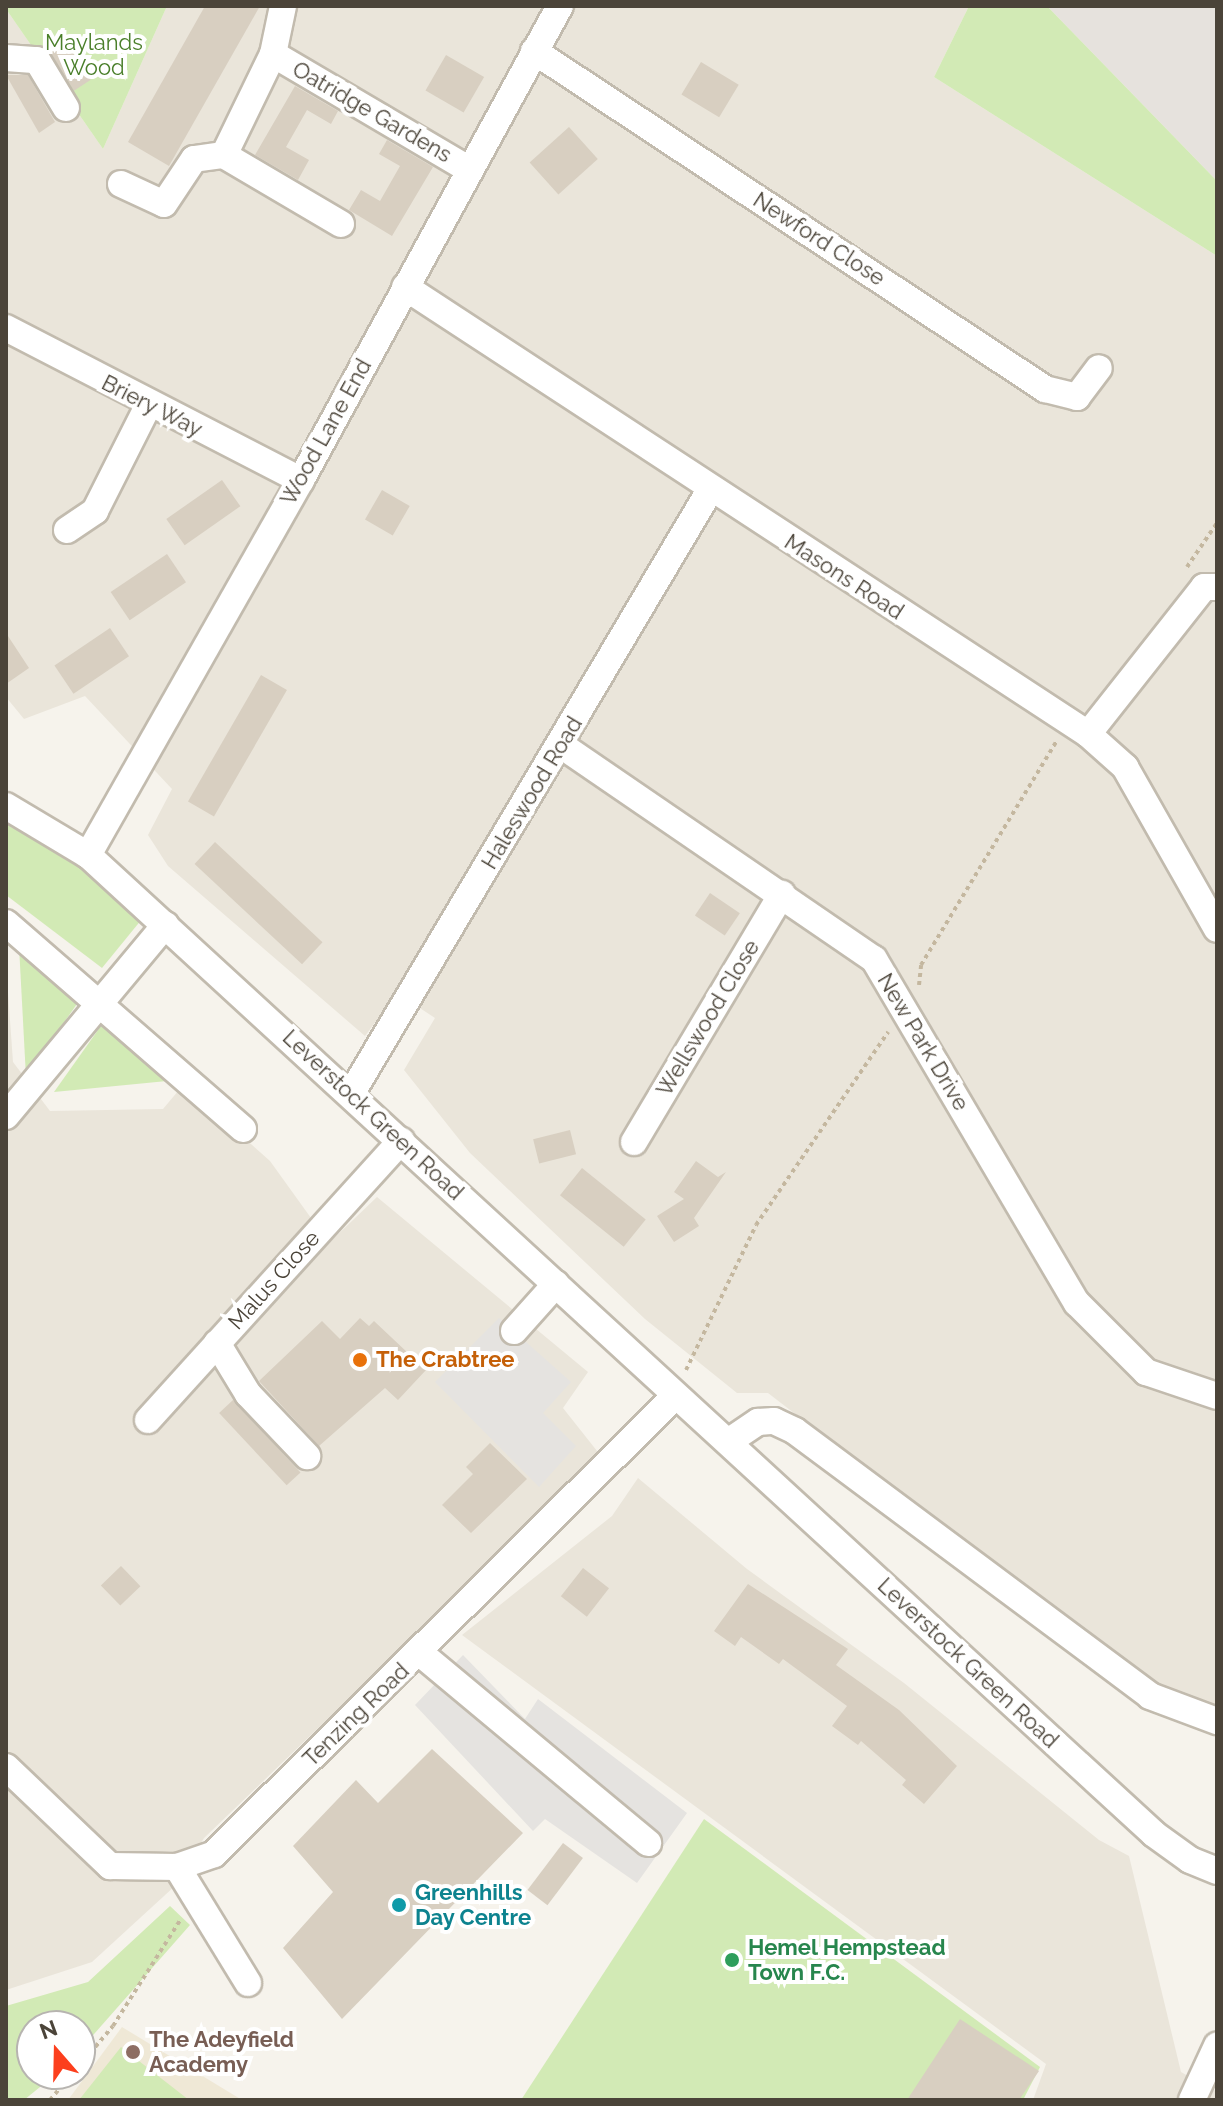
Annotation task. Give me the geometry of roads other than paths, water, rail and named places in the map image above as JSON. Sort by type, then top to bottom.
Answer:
[{"type":"street","name":"Oatridge Gardens","points":[[224,155],[273,54],[283,6]]},
{"type":"street","name":"Wood Lane End","points":[[88,855],[301,480],[560,6]]},
{"type":"street","name":"Newford Close","points":[[534,51],[1045,389],[1077,397],[1099,368]]},
{"type":"street","name":"Oatridge Gardens","points":[[273,54],[470,170]]},
{"type":"street","points":[[6,58],[37,60],[66,108]]},
{"type":"street","points":[[121,184],[164,204],[194,159],[224,155],[341,224]]},
{"type":"street","name":"Masons Road","points":[[405,287],[710,490],[1078,727],[1125,767],[1217,929]]},
{"type":"street","name":"Briery Way","points":[[6,328],[148,406],[301,480]]},
{"type":"street","points":[[67,530],[95,511],[148,406]]},
{"type":"street","name":"Haleswood Road","points":[[351,1094],[710,490]]},
{"type":"street","points":[[1078,727],[1204,587],[1217,587]]},
{"type":"street","name":"New Park Drive","points":[[561,745],[874,959],[1077,1303],[1146,1372],[1217,1396]]},
{"type":"street","name":"Leverstock Green Road","points":[[6,806],[88,855],[351,1094],[674,1397],[728,1442],[1154,1834],[1190,1860],[1217,1871]]},
{"type":"street","name":"Wellswood Close","points":[[634,1142],[782,894]]},
{"type":"street","points":[[6,923],[97,1006],[243,1129]]},
{"type":"street","points":[[6,1116],[165,925]]},
{"type":"street","name":"Malus Close","points":[[148,1420],[401,1141]]},
{"type":"street","points":[[514,1331],[556,1284]]},
{"type":"street","points":[[217,1343],[248,1394],[307,1456]]},
{"type":"street","name":"Tenzing Road","points":[[6,1767],[110,1866],[177,1867],[214,1854],[420,1653],[674,1397]]},
{"type":"street","points":[[728,1442],[758,1422],[774,1421],[795,1431],[1150,1696],[1217,1721]]},
{"type":"street","points":[[420,1653],[648,1843]]},
{"type":"street","points":[[177,1867],[248,1983]]},
{"type":"street","points":[[1192,2100],[1217,2046]]},
{"type":"place","name":"The Crabtree","points":[[360,1360]]},
{"type":"place","name":"Greenhills Day Centre","points":[[399,1905]]},
{"type":"place","name":"Hemel Hempstead Town F.C.","points":[[732,1960]]},
{"type":"place","name":"The Adeyfield Academy","points":[[133,2052]]},
{"type":"park label","name":"Maylands Wood","points":[[94,54]]}]
